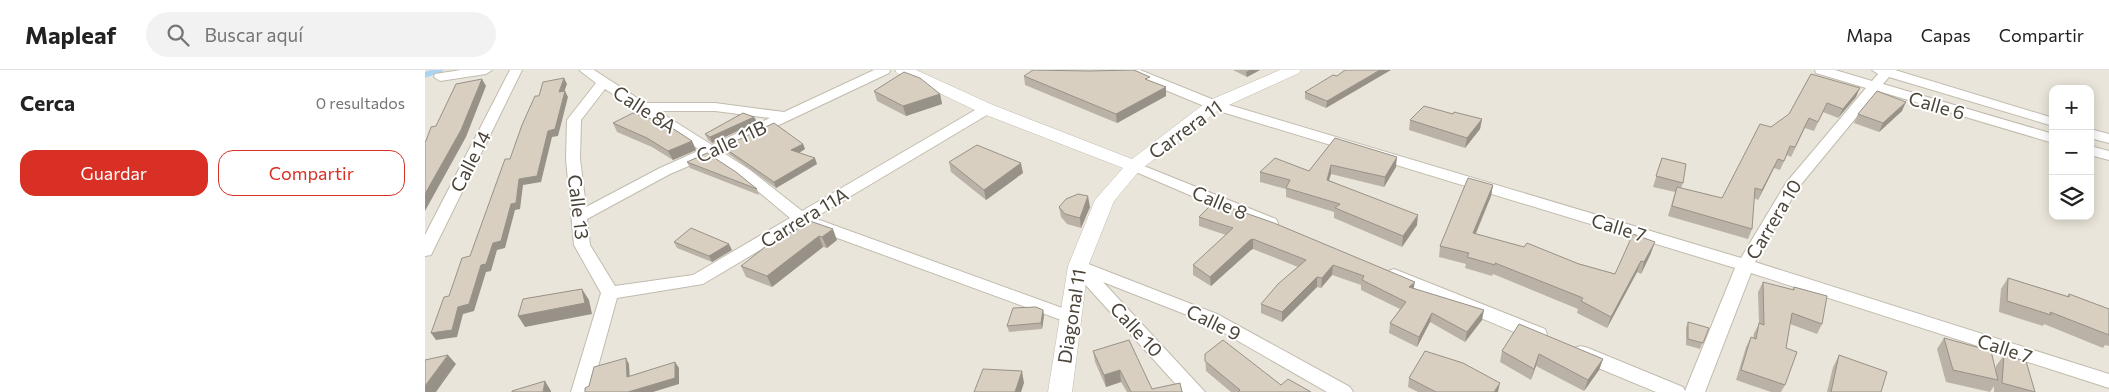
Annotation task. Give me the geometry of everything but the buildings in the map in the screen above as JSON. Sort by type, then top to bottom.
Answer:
[{"type":"street","points":[[425,82],[459,70]]},
{"type":"street","points":[[440,77],[486,70]]},
{"type":"street","name":"Calle 14","points":[[425,251],[516,70]]},
{"type":"street","name":"Calle 8A","points":[[585,70],[745,173],[801,219],[1070,317]]},
{"type":"street","name":"Calle 11B","points":[[579,217],[665,171],[884,70]]},
{"type":"street","name":"Calle 8","points":[[903,70],[987,109],[1134,166],[1281,228]]},
{"type":"street","name":"Calle 7","points":[[1129,70],[1214,105],[1745,265],[2109,381]]},
{"type":"street","name":"Carrera 11","points":[[1134,166],[1214,105],[1293,70]]},
{"type":"street","name":"Calle 6","points":[[1821,70],[2049,138]]},
{"type":"street","name":"Calle 6","points":[[1884,71],[2049,121]]},
{"type":"street","name":"Carrera 10","points":[[1695,392],[1745,265],[1791,186],[1874,86],[1884,71]]},
{"type":"street","name":"Calle 13","points":[[603,82],[574,120],[573,159],[582,244],[609,293]]},
{"type":"street","points":[[643,108],[715,107],[786,116]]},
{"type":"street","name":"Carrera 11A","points":[[609,293],[697,280],[987,109]]},
{"type":"street","points":[[2094,134],[2109,139]]},
{"type":"street","points":[[2094,151],[2109,156]]},
{"type":"street","name":"Diagonal 11","points":[[1060,392],[1078,266],[1105,200],[1134,166]]},
{"type":"street","name":"Calle 10","points":[[1078,266],[1195,392]]},
{"type":"street","name":"Calle 9","points":[[1078,266],[1211,318],[1343,392]]},
{"type":"street","points":[[1382,270],[1676,392]]},
{"type":"street","points":[[581,392],[609,293]]},
{"type":"shaded area","points":[[425,70],[2109,70],[2109,392],[425,392]]},
{"type":"waterway","points":[[425,75],[440,70]]}]
